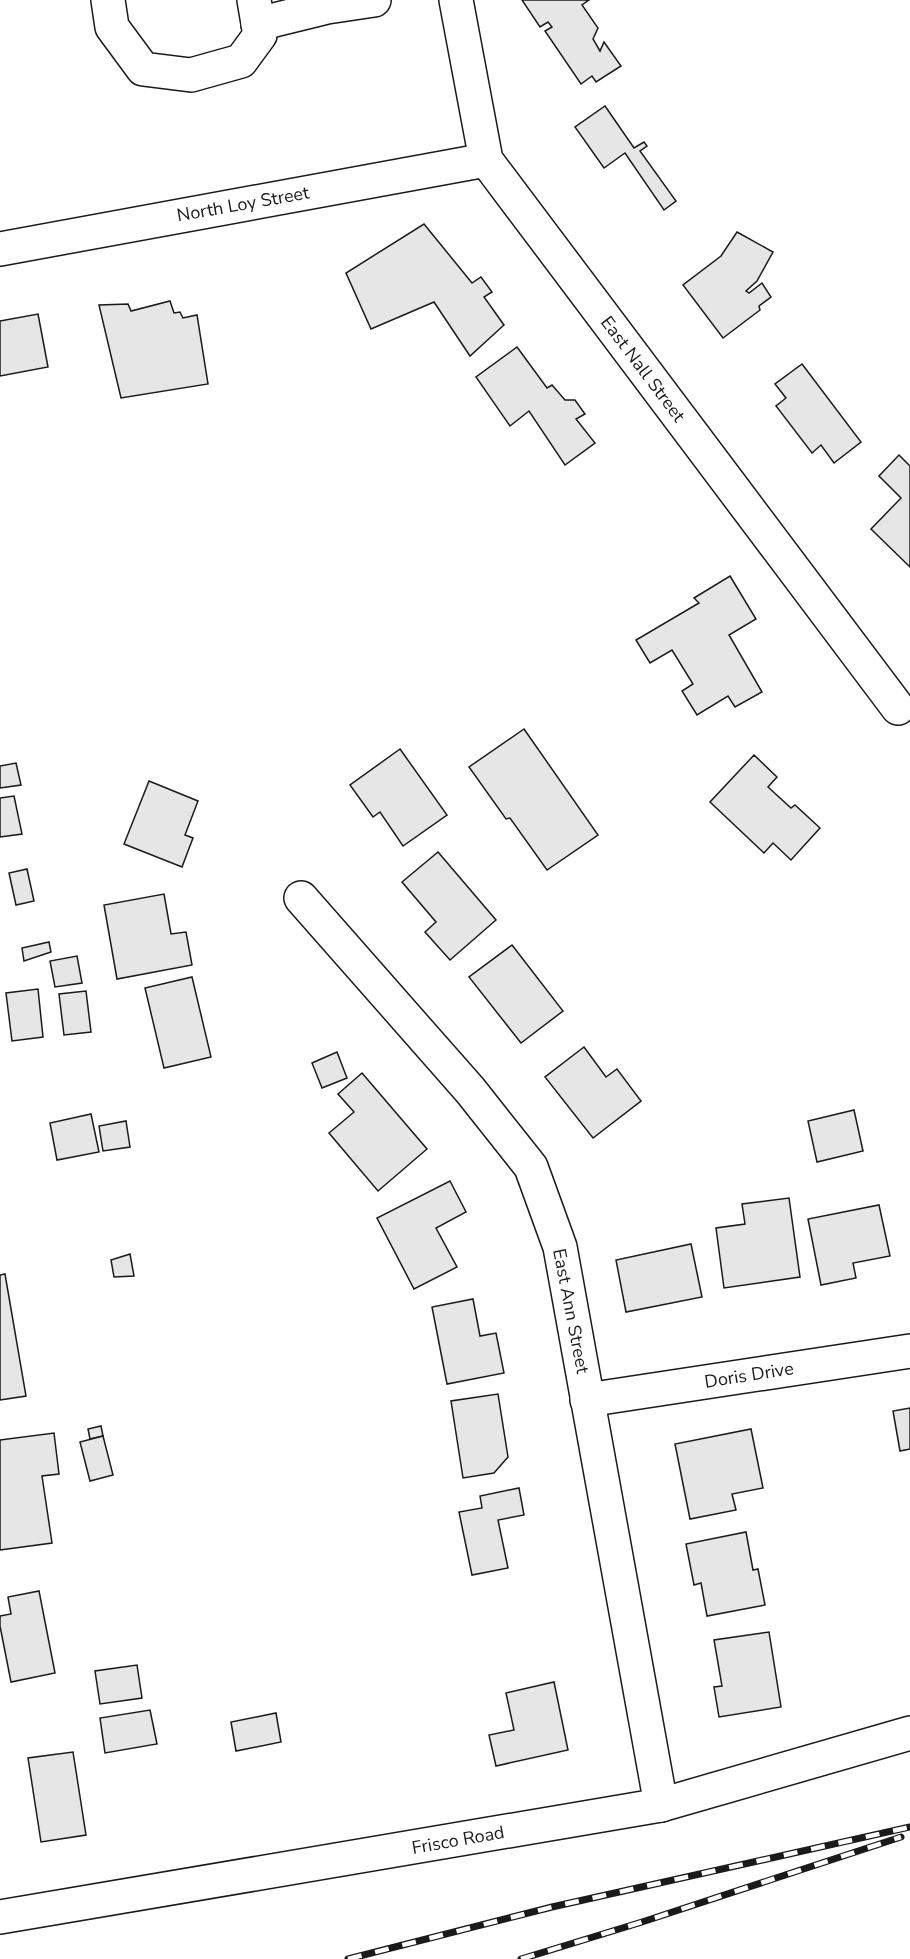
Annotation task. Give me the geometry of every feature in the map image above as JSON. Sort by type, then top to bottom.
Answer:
[{"type":"street","points":[[108,0],[112,27],[142,69],[191,75],[241,61],[260,35],[256,12],[374,0]]},
{"type":"street","name":"East Nall Street","points":[[456,0],[486,160],[898,708]]},
{"type":"street","name":"North Loy Street","points":[[0,249],[486,160]]},
{"type":"street","name":"East Ann Street","points":[[301,898],[470,1090],[531,1167],[560,1247],[661,1805]]},
{"type":"street","name":"Doris Drive","points":[[588,1400],[910,1351]]},
{"type":"street","name":"Frisco Road","points":[[0,1917],[661,1805],[910,1733]]},
{"type":"building","points":[[522,0],[589,0],[582,5],[598,28],[593,39],[600,51],[604,42],[621,66],[596,82],[592,76],[581,84],[545,31],[552,27],[548,22],[540,27]]},
{"type":"building","points":[[605,106],[634,148],[644,142],[647,146],[640,151],[676,201],[664,210],[625,153],[604,168],[575,127]]},
{"type":"building","points":[[424,224],[472,283],[481,277],[492,292],[484,297],[504,325],[470,356],[434,302],[371,329],[346,273]]},
{"type":"building","points":[[737,232],[773,252],[757,281],[746,291],[749,293],[762,283],[771,297],[759,306],[760,310],[723,338],[683,285],[721,256]]},
{"type":"building","points":[[170,301],[174,313],[180,312],[183,318],[197,315],[208,384],[121,398],[99,305],[128,304],[131,311]]},
{"type":"building","points":[[38,314],[48,367],[0,376],[0,321]]},
{"type":"building","points":[[517,347],[547,388],[552,385],[565,400],[575,400],[585,414],[576,419],[595,443],[565,465],[529,411],[510,426],[476,377]]},
{"type":"building","points":[[802,364],[861,442],[834,463],[821,445],[812,453],[776,406],[786,398],[775,384]]},
{"type":"building","points":[[899,455],[910,466],[910,567],[871,529],[901,498],[879,476]]},
{"type":"building","points":[[730,576],[756,619],[729,635],[762,692],[735,707],[728,696],[697,715],[682,691],[693,684],[672,650],[650,663],[636,640],[699,603],[694,598]]},
{"type":"building","points":[[524,729],[598,835],[547,870],[510,818],[506,819],[469,767]]},
{"type":"building","points":[[400,749],[447,815],[403,846],[380,812],[373,817],[350,785]]},
{"type":"building","points":[[754,755],[777,777],[768,787],[791,808],[795,805],[820,828],[791,860],[773,843],[764,853],[710,802]]},
{"type":"building","points":[[16,763],[21,785],[0,788],[0,766]]},
{"type":"building","points":[[149,781],[198,801],[185,835],[193,838],[182,867],[124,844]]},
{"type":"building","points":[[14,796],[22,834],[0,837],[0,798]]},
{"type":"building","points":[[438,852],[496,920],[450,960],[425,932],[436,922],[402,882]]},
{"type":"building","points":[[27,869],[34,901],[16,905],[9,873]]},
{"type":"building","points":[[164,894],[171,934],[186,932],[192,965],[117,979],[104,905]]},
{"type":"building","points":[[49,942],[51,952],[24,961],[22,948]]},
{"type":"building","points":[[512,945],[563,1011],[521,1043],[469,977]]},
{"type":"building","points":[[77,956],[82,983],[55,987],[50,961]]},
{"type":"building","points":[[192,977],[211,1057],[164,1068],[145,988]]},
{"type":"building","points":[[38,989],[43,1037],[12,1041],[6,993]]},
{"type":"building","points":[[86,991],[91,1032],[64,1035],[59,994]]},
{"type":"building","points":[[584,1047],[606,1077],[617,1069],[641,1101],[593,1138],[545,1077]]},
{"type":"building","points":[[337,1052],[347,1078],[322,1088],[312,1063]]},
{"type":"building","points":[[362,1073],[427,1149],[378,1191],[329,1133],[354,1112],[338,1094]]},
{"type":"building","points":[[854,1110],[863,1151],[817,1162],[808,1121]]},
{"type":"building","points":[[91,1114],[99,1152],[57,1160],[50,1123]]},
{"type":"building","points":[[126,1121],[130,1147],[103,1151],[99,1126]]},
{"type":"building","points":[[450,1181],[466,1212],[436,1228],[457,1267],[414,1289],[377,1218]]},
{"type":"building","points":[[789,1198],[800,1277],[724,1288],[716,1228],[745,1224],[742,1204]]},
{"type":"building","points":[[879,1205],[890,1256],[853,1263],[856,1278],[821,1285],[808,1219]]},
{"type":"building","points":[[691,1244],[702,1297],[626,1312],[616,1260]]},
{"type":"building","points":[[130,1254],[134,1276],[114,1277],[111,1260]]},
{"type":"building","points":[[5,1274],[26,1396],[0,1400],[0,1275]]},
{"type":"building","points":[[473,1299],[480,1336],[496,1333],[504,1373],[447,1384],[432,1307]]},
{"type":"building","points":[[498,1394],[508,1457],[494,1473],[463,1478],[451,1401]]},
{"type":"building","points":[[910,1408],[910,1449],[900,1451],[893,1411]]},
{"type":"building","points":[[101,1426],[103,1436],[90,1439],[88,1429]]},
{"type":"building","points":[[751,1429],[763,1488],[732,1494],[736,1510],[690,1519],[675,1444]]},
{"type":"building","points":[[54,1433],[59,1474],[42,1476],[52,1543],[0,1550],[0,1440]]},
{"type":"building","points":[[103,1436],[113,1475],[90,1481],[80,1442]]},
{"type":"building","points":[[519,1488],[524,1515],[498,1520],[508,1568],[472,1575],[459,1512],[482,1508],[480,1496]]},
{"type":"building","points":[[746,1532],[753,1570],[758,1569],[765,1605],[707,1616],[701,1583],[694,1585],[686,1544]]},
{"type":"building","points":[[39,1591],[55,1673],[11,1682],[0,1616],[11,1614],[8,1597]]},
{"type":"building","points":[[769,1632],[781,1707],[719,1717],[714,1687],[722,1686],[714,1640]]},
{"type":"building","points":[[137,1665],[142,1698],[100,1704],[95,1671]]},
{"type":"building","points":[[554,1682],[568,1750],[496,1766],[489,1735],[514,1730],[506,1693]]},
{"type":"building","points":[[150,1710],[157,1744],[105,1753],[100,1718]]},
{"type":"building","points":[[276,1713],[281,1742],[236,1751],[231,1722]]},
{"type":"building","points":[[73,1752],[86,1835],[41,1842],[28,1758]]},
{"type":"railway","points":[[348,1959],[552,1907],[910,1827]]},
{"type":"railway","points":[[521,1959],[901,1837]]}]
